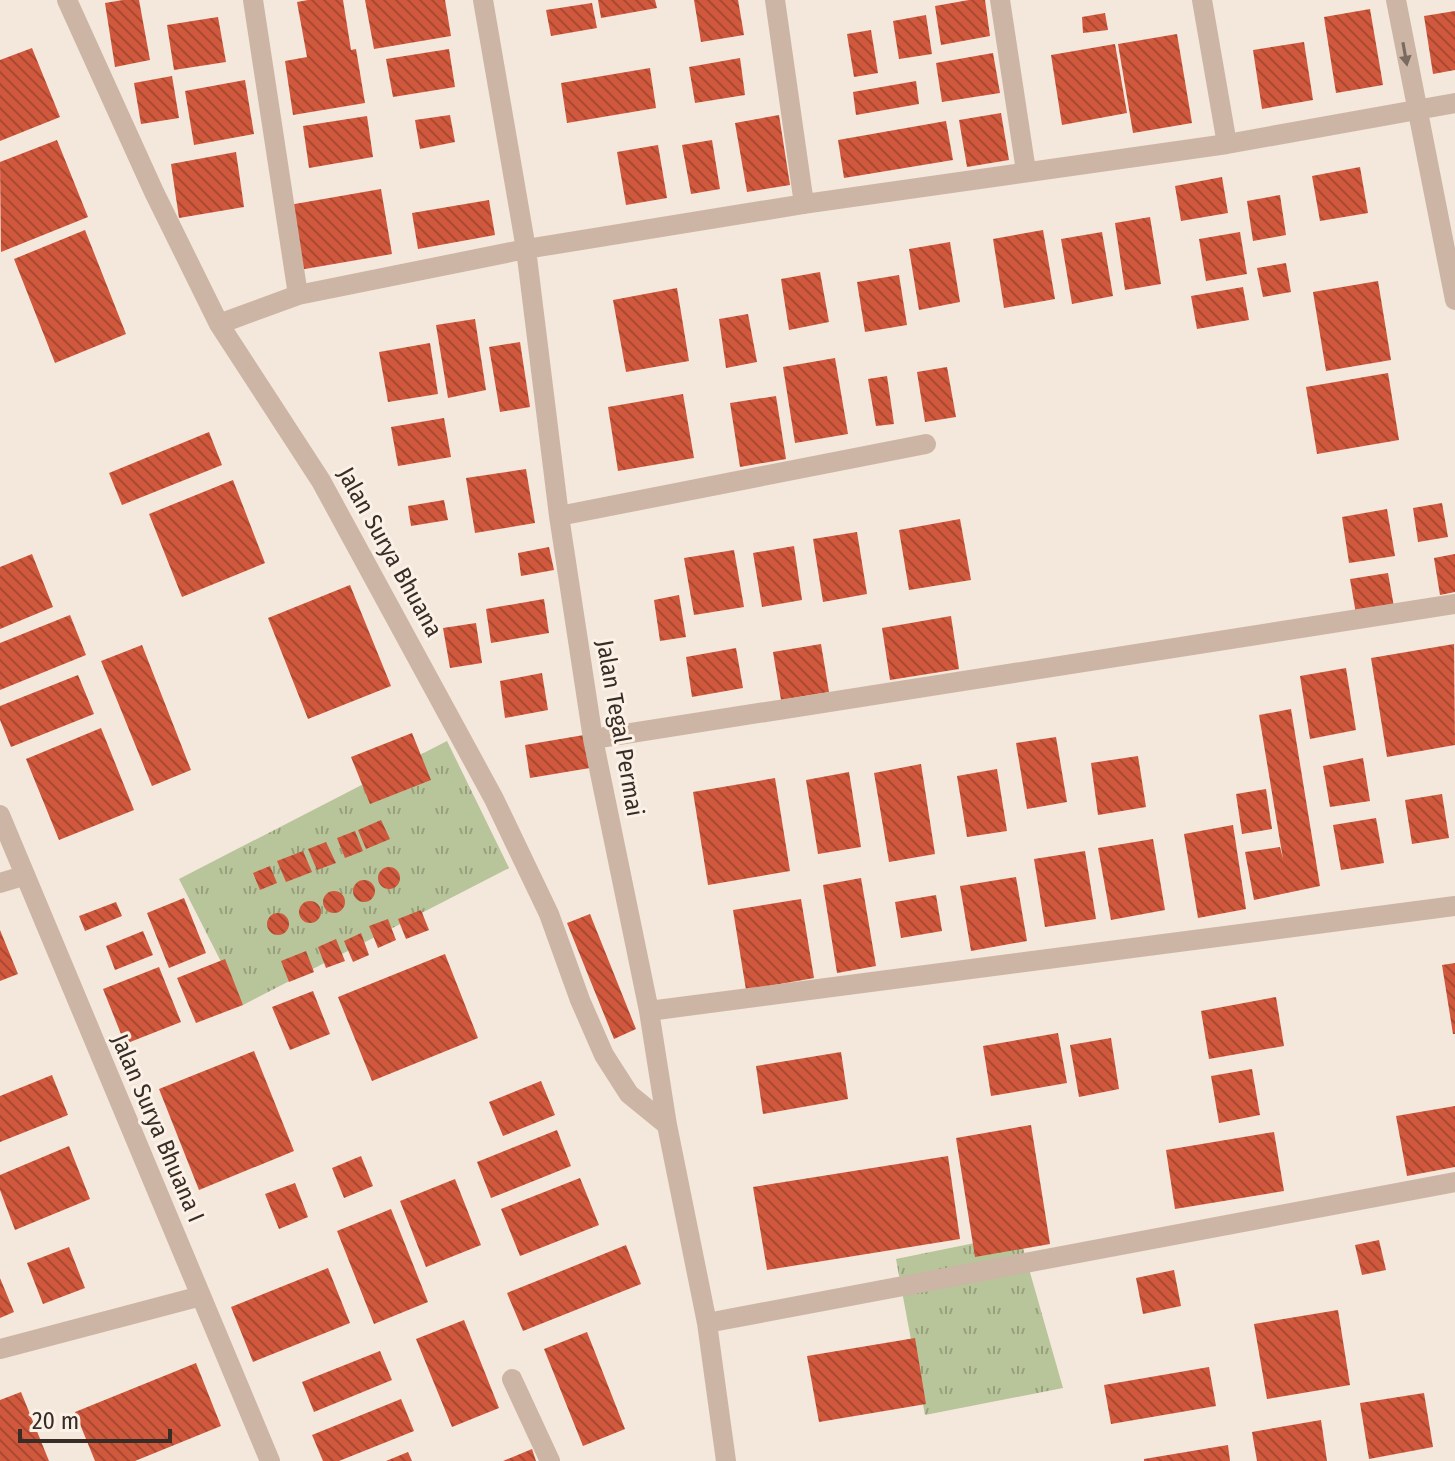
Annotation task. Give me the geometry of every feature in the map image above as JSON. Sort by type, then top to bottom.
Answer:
[{"type":"street","name":"Jalan Surya Bhuana","points":[[67,0],[154,192],[219,324],[321,481],[494,799],[549,914],[604,1055],[629,1094],[667,1125]]},
{"type":"street","points":[[253,0],[298,295]]},
{"type":"street","name":"Jalan Tegal Permai","points":[[483,0],[526,249],[559,516],[593,739],[649,1011],[667,1125],[707,1323],[726,1461]]},
{"type":"street","points":[[775,0],[804,204]]},
{"type":"street","points":[[1000,0],[1026,171]]},
{"type":"street","points":[[1202,0],[1227,144]]},
{"type":"street","points":[[1396,0],[1455,300]]},
{"type":"street","points":[[219,324],[298,295],[526,249],[804,204],[1227,144],[1455,103]]},
{"type":"street","points":[[559,516],[926,444]]},
{"type":"street","points":[[593,739],[1455,604]]},
{"type":"street","name":"Jalan Surya Bhuana I","points":[[0,815],[270,1461]]},
{"type":"street","points":[[0,883],[23,876]]},
{"type":"street","points":[[649,1011],[1455,906]]},
{"type":"street","points":[[707,1323],[1455,1182]]},
{"type":"street","points":[[0,1349],[201,1296]]},
{"type":"street","points":[[512,1379],[550,1461]]},
{"type":"green space","points":[[447,741],[509,868],[243,1005],[179,879]]},
{"type":"green space","points":[[1019,1234],[1063,1388],[925,1415],[896,1259]]},
{"type":"building","points":[[139,0],[150,60],[115,67],[105,3]]},
{"type":"building","points":[[343,0],[351,50],[356,49],[365,103],[293,115],[285,61],[307,57],[297,2]]},
{"type":"building","points":[[365,0],[445,0],[451,36],[374,49]]},
{"type":"building","points":[[598,0],[655,0],[657,8],[601,18]]},
{"type":"building","points":[[694,0],[738,0],[744,35],[701,42]]},
{"type":"building","points":[[985,0],[990,36],[941,45],[935,6]]},
{"type":"building","points":[[592,3],[597,28],[551,36],[546,10]]},
{"type":"building","points":[[1370,9],[1383,85],[1336,93],[1324,17]]},
{"type":"building","points":[[1455,11],[1455,70],[1433,74],[1424,16]]},
{"type":"building","points":[[1105,13],[1108,30],[1083,33],[1082,17]]},
{"type":"building","points":[[926,15],[932,54],[899,59],[893,21]]},
{"type":"building","points":[[218,17],[226,62],[174,70],[167,25]]},
{"type":"building","points":[[871,30],[878,73],[854,77],[847,34]]},
{"type":"building","points":[[1177,34],[1192,123],[1133,133],[1118,44]]},
{"type":"building","points":[[1304,42],[1313,100],[1262,109],[1253,50]]},
{"type":"building","points":[[1115,44],[1127,113],[1062,125],[1051,55]]},
{"type":"building","points":[[32,48],[60,117],[0,141],[0,60]]},
{"type":"building","points":[[449,49],[455,87],[393,97],[386,59]]},
{"type":"building","points":[[993,53],[1000,93],[942,102],[936,63]]},
{"type":"building","points":[[740,58],[745,95],[695,103],[689,67]]},
{"type":"building","points":[[650,68],[656,108],[567,123],[561,83]]},
{"type":"building","points":[[172,76],[179,118],[141,124],[134,83]]},
{"type":"building","points":[[245,80],[254,134],[194,145],[185,91]]},
{"type":"building","points":[[916,81],[919,104],[856,115],[853,92]]},
{"type":"building","points":[[1001,113],[1009,160],[967,167],[959,120]]},
{"type":"building","points":[[450,115],[455,142],[420,149],[415,120]]},
{"type":"building","points":[[779,115],[790,185],[747,192],[735,123]]},
{"type":"building","points":[[367,116],[373,157],[309,168],[303,126]]},
{"type":"building","points":[[946,121],[953,160],[844,178],[838,140]]},
{"type":"building","points":[[57,140],[88,217],[1,252],[0,162]]},
{"type":"building","points":[[712,140],[720,189],[691,194],[682,145]]},
{"type":"building","points":[[658,145],[667,198],[626,205],[617,152]]},
{"type":"building","points":[[236,152],[244,207],[179,218],[171,164]]},
{"type":"building","points":[[1360,167],[1368,213],[1320,221],[1312,176]]},
{"type":"building","points":[[1222,177],[1228,213],[1181,221],[1175,186]]},
{"type":"building","points":[[381,189],[392,254],[299,270],[289,205]]},
{"type":"building","points":[[1280,195],[1286,235],[1253,241],[1247,201]]},
{"type":"building","points":[[489,200],[495,235],[418,249],[412,213]]},
{"type":"building","points":[[1150,217],[1161,284],[1125,290],[1115,223]]},
{"type":"building","points":[[85,230],[126,334],[55,363],[14,259]]},
{"type":"building","points":[[1043,230],[1055,299],[1004,308],[993,239]]},
{"type":"building","points":[[1102,232],[1113,296],[1072,304],[1061,239]]},
{"type":"building","points":[[1240,232],[1247,274],[1206,281],[1199,239]]},
{"type":"building","points":[[950,242],[960,302],[919,310],[909,249]]},
{"type":"building","points":[[1286,263],[1291,292],[1263,297],[1257,268]]},
{"type":"building","points":[[820,272],[829,322],[789,330],[781,279]]},
{"type":"building","points":[[899,275],[907,325],[865,332],[857,282]]},
{"type":"building","points":[[1378,281],[1391,360],[1326,371],[1313,292]]},
{"type":"building","points":[[1243,287],[1249,320],[1197,329],[1191,296]]},
{"type":"building","points":[[677,288],[689,361],[626,372],[613,300]]},
{"type":"building","points":[[748,314],[757,362],[726,368],[719,319]]},
{"type":"building","points":[[475,319],[486,390],[448,398],[436,325]]},
{"type":"building","points":[[520,342],[530,407],[500,412],[489,347]]},
{"type":"building","points":[[430,343],[438,394],[388,402],[379,352]]},
{"type":"building","points":[[835,358],[848,434],[795,443],[783,367]]},
{"type":"building","points":[[947,367],[956,417],[925,422],[917,372]]},
{"type":"building","points":[[1388,373],[1399,440],[1317,454],[1306,387]]},
{"type":"building","points":[[887,376],[894,424],[876,426],[868,379]]},
{"type":"building","points":[[683,394],[694,458],[618,471],[608,407]]},
{"type":"building","points":[[776,396],[786,459],[740,467],[730,403]]},
{"type":"building","points":[[444,418],[451,457],[398,466],[391,427]]},
{"type":"building","points":[[209,432],[222,465],[122,505],[109,473]]},
{"type":"building","points":[[526,469],[535,523],[475,533],[466,478]]},
{"type":"building","points":[[233,480],[265,563],[182,597],[149,514]]},
{"type":"building","points":[[444,500],[448,520],[411,526],[408,506]]},
{"type":"building","points":[[1442,503],[1448,537],[1418,542],[1413,508]]},
{"type":"building","points":[[1387,509],[1395,556],[1349,563],[1342,517]]},
{"type":"building","points":[[960,519],[971,580],[909,590],[899,530]]},
{"type":"building","points":[[857,532],[867,594],[823,602],[813,539]]},
{"type":"building","points":[[794,546],[802,600],[762,607],[753,553]]},
{"type":"building","points":[[549,547],[554,570],[521,576],[518,553]]},
{"type":"building","points":[[734,550],[744,607],[694,615],[684,558]]},
{"type":"building","points":[[32,554],[53,607],[0,629],[0,567]]},
{"type":"building","points":[[1455,554],[1455,592],[1440,595],[1434,558]]},
{"type":"building","points":[[1388,573],[1394,607],[1356,614],[1350,579]]},
{"type":"building","points":[[350,585],[391,686],[308,719],[268,618]]},
{"type":"building","points":[[679,595],[686,637],[660,641],[654,600]]},
{"type":"building","points":[[544,599],[549,633],[491,643],[486,609]]},
{"type":"building","points":[[70,615],[86,655],[0,690],[0,643]]},
{"type":"building","points":[[951,616],[959,669],[890,680],[882,628]]},
{"type":"building","points":[[476,623],[482,663],[450,668],[443,628]]},
{"type":"building","points":[[821,644],[829,692],[781,700],[773,652]]},
{"type":"building","points":[[1454,644],[1455,745],[1387,757],[1371,658]]},
{"type":"building","points":[[142,645],[191,770],[152,786],[101,661]]},
{"type":"building","points":[[736,648],[743,688],[692,697],[686,657]]},
{"type":"building","points":[[1346,668],[1356,730],[1310,739],[1300,676]]},
{"type":"building","points":[[542,673],[548,710],[505,718],[500,681]]},
{"type":"building","points":[[78,675],[94,714],[11,747],[0,720],[0,706]]},
{"type":"building","points":[[1291,709],[1320,886],[1254,900],[1245,852],[1280,847],[1283,859],[1259,715]]},
{"type":"building","points":[[101,728],[134,810],[59,840],[26,759]]},
{"type":"building","points":[[412,733],[431,780],[370,804],[351,757]]},
{"type":"building","points":[[584,735],[590,768],[530,778],[525,745]]},
{"type":"building","points":[[1056,737],[1067,802],[1027,809],[1016,743]]},
{"type":"building","points":[[1138,756],[1146,807],[1098,815],[1091,763]]},
{"type":"building","points":[[1363,758],[1370,801],[1330,807],[1323,766]]},
{"type":"building","points":[[921,764],[935,854],[889,862],[874,773]]},
{"type":"building","points":[[997,769],[1007,831],[967,837],[957,776]]},
{"type":"building","points":[[849,772],[861,847],[818,854],[806,780]]},
{"type":"building","points":[[775,778],[790,871],[708,885],[693,792]]},
{"type":"building","points":[[1266,789],[1272,829],[1242,834],[1236,794]]},
{"type":"building","points":[[1442,794],[1449,838],[1412,844],[1405,800]]},
{"type":"building","points":[[1376,818],[1384,863],[1341,870],[1333,825]]},
{"type":"building","points":[[381,820],[390,839],[366,849],[358,830]]},
{"type":"building","points":[[1233,825],[1246,909],[1198,918],[1184,834]]},
{"type":"building","points":[[355,831],[363,851],[345,858],[337,838]]},
{"type":"building","points":[[1153,839],[1165,910],[1111,920],[1098,848]]},
{"type":"building","points":[[326,842],[336,863],[317,870],[308,849]]},
{"type":"building","points":[[303,851],[312,872],[286,882],[277,861]]},
{"type":"building","points":[[1085,851],[1096,919],[1045,927],[1034,859]]},
{"type":"building","points":[[270,866],[277,883],[260,890],[253,873]]},
{"type":"building","points":[[389,867],[397,870],[400,878],[397,886],[389,889],[381,886],[378,878],[381,870]]},
{"type":"building","points":[[1016,877],[1027,941],[971,951],[960,886]]},
{"type":"building","points":[[861,878],[876,966],[837,973],[823,885]]},
{"type":"building","points":[[364,880],[372,883],[375,891],[372,899],[364,902],[356,899],[353,891],[356,883]]},
{"type":"building","points":[[334,891],[342,894],[345,902],[342,910],[334,913],[326,910],[323,902],[326,894]]},
{"type":"building","points":[[936,895],[942,931],[901,938],[895,902]]},
{"type":"building","points":[[184,898],[206,953],[169,968],[147,913]]},
{"type":"building","points":[[801,899],[814,978],[746,990],[733,910]]},
{"type":"building","points":[[310,901],[318,904],[321,912],[318,920],[310,923],[302,920],[299,912],[302,904]]},
{"type":"building","points":[[116,902],[122,916],[85,931],[79,916]]},
{"type":"building","points":[[421,910],[429,930],[406,939],[398,919]]},
{"type":"building","points":[[278,913],[286,916],[289,924],[286,932],[278,935],[270,932],[267,924],[270,916]]},
{"type":"building","points":[[590,914],[636,1029],[614,1039],[567,923]]},
{"type":"building","points":[[388,919],[396,940],[378,948],[369,926]]},
{"type":"building","points":[[0,930],[18,974],[0,981]]},
{"type":"building","points":[[143,931],[153,955],[115,970],[106,946]]},
{"type":"building","points":[[361,933],[369,955],[353,962],[344,941]]},
{"type":"building","points":[[336,939],[345,961],[326,968],[318,947]]},
{"type":"building","points":[[306,951],[314,972],[289,982],[281,961]]},
{"type":"building","points":[[445,954],[478,1038],[372,1081],[338,997]]},
{"type":"building","points":[[225,959],[243,1005],[196,1023],[177,978]]},
{"type":"building","points":[[1455,963],[1455,1034],[1453,1034],[1442,965]]},
{"type":"building","points":[[159,967],[181,1022],[125,1044],[103,989]]},
{"type":"building","points":[[313,991],[330,1034],[290,1050],[272,1007]]},
{"type":"building","points":[[1276,997],[1284,1046],[1209,1059],[1201,1011]]},
{"type":"building","points":[[1058,1033],[1067,1083],[991,1096],[983,1046]]},
{"type":"building","points":[[1111,1038],[1119,1089],[1079,1097],[1070,1045]]},
{"type":"building","points":[[254,1051],[294,1151],[199,1190],[159,1089]]},
{"type":"building","points":[[841,1052],[848,1099],[763,1114],[756,1066]]},
{"type":"building","points":[[1252,1069],[1260,1115],[1219,1123],[1211,1076]]},
{"type":"building","points":[[52,1075],[68,1115],[0,1142],[0,1096]]},
{"type":"building","points":[[541,1081],[555,1115],[503,1136],[489,1102]]},
{"type":"building","points":[[1455,1106],[1455,1167],[1407,1176],[1396,1116]]},
{"type":"building","points":[[1031,1125],[1050,1244],[975,1257],[956,1138]]},
{"type":"building","points":[[557,1130],[571,1166],[491,1198],[477,1162]]},
{"type":"building","points":[[1274,1132],[1284,1191],[1175,1209],[1166,1150]]},
{"type":"building","points":[[69,1146],[90,1199],[15,1230],[0,1190],[0,1175]]},
{"type":"building","points":[[361,1156],[373,1186],[344,1198],[332,1168]]},
{"type":"building","points":[[948,1156],[960,1239],[767,1270],[753,1187]]},
{"type":"building","points":[[580,1178],[599,1225],[520,1256],[501,1209]]},
{"type":"building","points":[[455,1179],[481,1245],[426,1267],[400,1201]]},
{"type":"building","points":[[295,1183],[308,1217],[279,1229],[265,1194]]},
{"type":"building","points":[[391,1209],[428,1302],[374,1324],[337,1231]]},
{"type":"building","points":[[1379,1240],[1386,1270],[1362,1275],[1355,1245]]},
{"type":"building","points":[[626,1245],[641,1284],[523,1331],[507,1293]]},
{"type":"building","points":[[69,1247],[85,1288],[43,1304],[27,1263]]},
{"type":"building","points":[[328,1268],[350,1323],[253,1362],[231,1307]]},
{"type":"building","points":[[1174,1270],[1181,1306],[1143,1314],[1136,1278]]},
{"type":"building","points":[[0,1278],[14,1312],[0,1318]]},
{"type":"building","points":[[1338,1310],[1350,1385],[1267,1399],[1254,1324]]},
{"type":"building","points":[[464,1320],[499,1408],[452,1427],[416,1339]]},
{"type":"building","points":[[587,1332],[625,1429],[583,1446],[544,1349]]},
{"type":"building","points":[[915,1338],[926,1404],[819,1422],[807,1356]]},
{"type":"building","points":[[380,1351],[392,1380],[314,1412],[302,1382]]},
{"type":"building","points":[[196,1363],[221,1426],[135,1461],[95,1461],[75,1412]]},
{"type":"building","points":[[1209,1367],[1216,1406],[1111,1424],[1104,1385]]},
{"type":"building","points":[[21,1392],[49,1461],[0,1461],[0,1400]]},
{"type":"building","points":[[1424,1393],[1433,1447],[1369,1459],[1360,1403]]},
{"type":"building","points":[[401,1399],[414,1431],[339,1461],[323,1461],[312,1435]]},
{"type":"building","points":[[1321,1420],[1327,1461],[1257,1461],[1252,1432]]},
{"type":"building","points":[[1228,1445],[1230,1461],[1144,1461],[1144,1459]]},
{"type":"building","points":[[532,1449],[536,1461],[503,1461]]},
{"type":"building","points":[[408,1452],[412,1461],[386,1461]]}]
